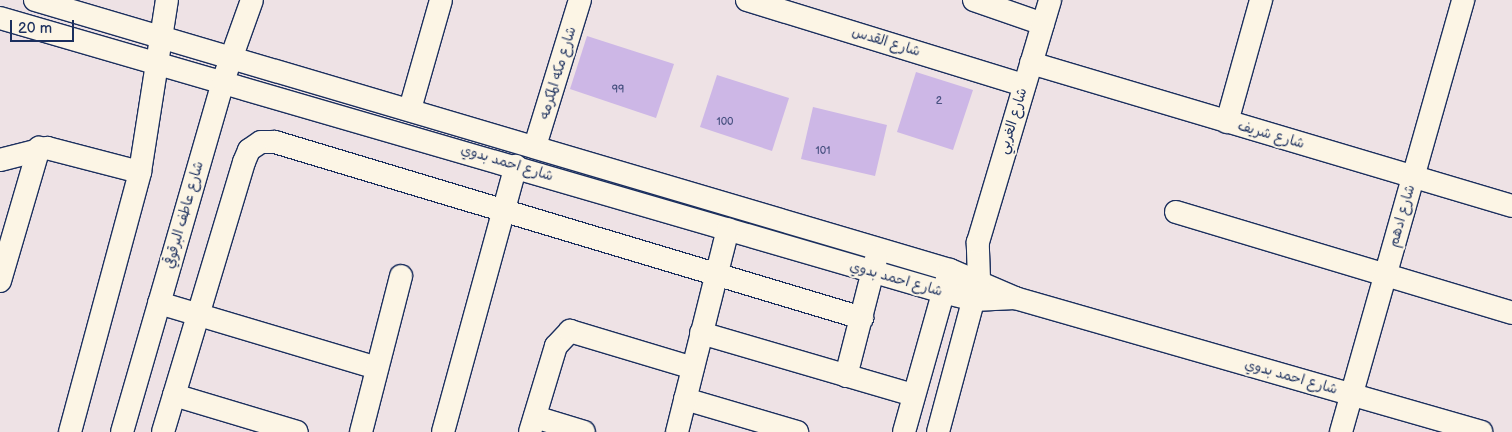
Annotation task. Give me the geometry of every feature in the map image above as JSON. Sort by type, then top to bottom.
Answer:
[{"type":"street","name":"شارع احمد بدوي","points":[[35,0],[232,56],[950,270],[979,279],[1015,298],[1481,432]]},
{"type":"street","points":[[70,432],[140,172],[167,0]]},
{"type":"street","name":"شارع عاطف البرقوقي","points":[[122,432],[223,81],[252,0]]},
{"type":"street","points":[[410,109],[441,0]]},
{"type":"street","name":"شارع مكه المكرمه","points":[[535,146],[580,0]]},
{"type":"street","name":"شارع القدس","points":[[747,0],[1027,74]]},
{"type":"street","points":[[974,0],[1042,24]]},
{"type":"street","name":"شارع الغربي","points":[[938,432],[979,279],[978,242],[1050,0]]},
{"type":"street","points":[[1227,122],[1261,0]]},
{"type":"street","name":"شارع ادهم","points":[[1341,432],[1463,0]]},
{"type":"street","name":"شارع احمد بدوي","points":[[0,18],[516,166],[873,273],[974,300],[1015,298]]},
{"type":"street","name":"شارع شريف","points":[[1027,74],[1227,122],[1413,176],[1511,202]]},
{"type":"street","points":[[163,432],[196,316],[244,162],[250,150],[261,142],[275,142],[862,318]]},
{"type":"street","points":[[0,160],[39,148],[140,172]]},
{"type":"street","points":[[0,281],[39,148]]},
{"type":"street","points":[[443,432],[516,166]]},
{"type":"street","points":[[1176,212],[1512,313]]},
{"type":"street","points":[[677,432],[728,229]]},
{"type":"street","name":"شارع الغربي","points":[[904,432],[950,270],[978,242]]},
{"type":"street","points":[[846,376],[879,249]]},
{"type":"street","points":[[361,432],[401,276]]},
{"type":"street","points":[[159,303],[196,316],[377,368]]},
{"type":"street","points":[[584,432],[533,424],[556,346],[570,331],[693,368]]},
{"type":"street","points":[[702,333],[913,395]]},
{"type":"street","points":[[174,395],[297,432]]},
{"type":"street","points":[[685,399],[797,432]]},
{"type":"building","points":[[587,36],[674,64],[656,118],[570,89]]},
{"type":"building","points":[[916,72],[973,90],[953,150],[897,132]]},
{"type":"building","points":[[717,75],[789,98],[772,151],[700,127]]},
{"type":"building","points":[[813,107],[887,125],[875,176],[801,159]]}]
